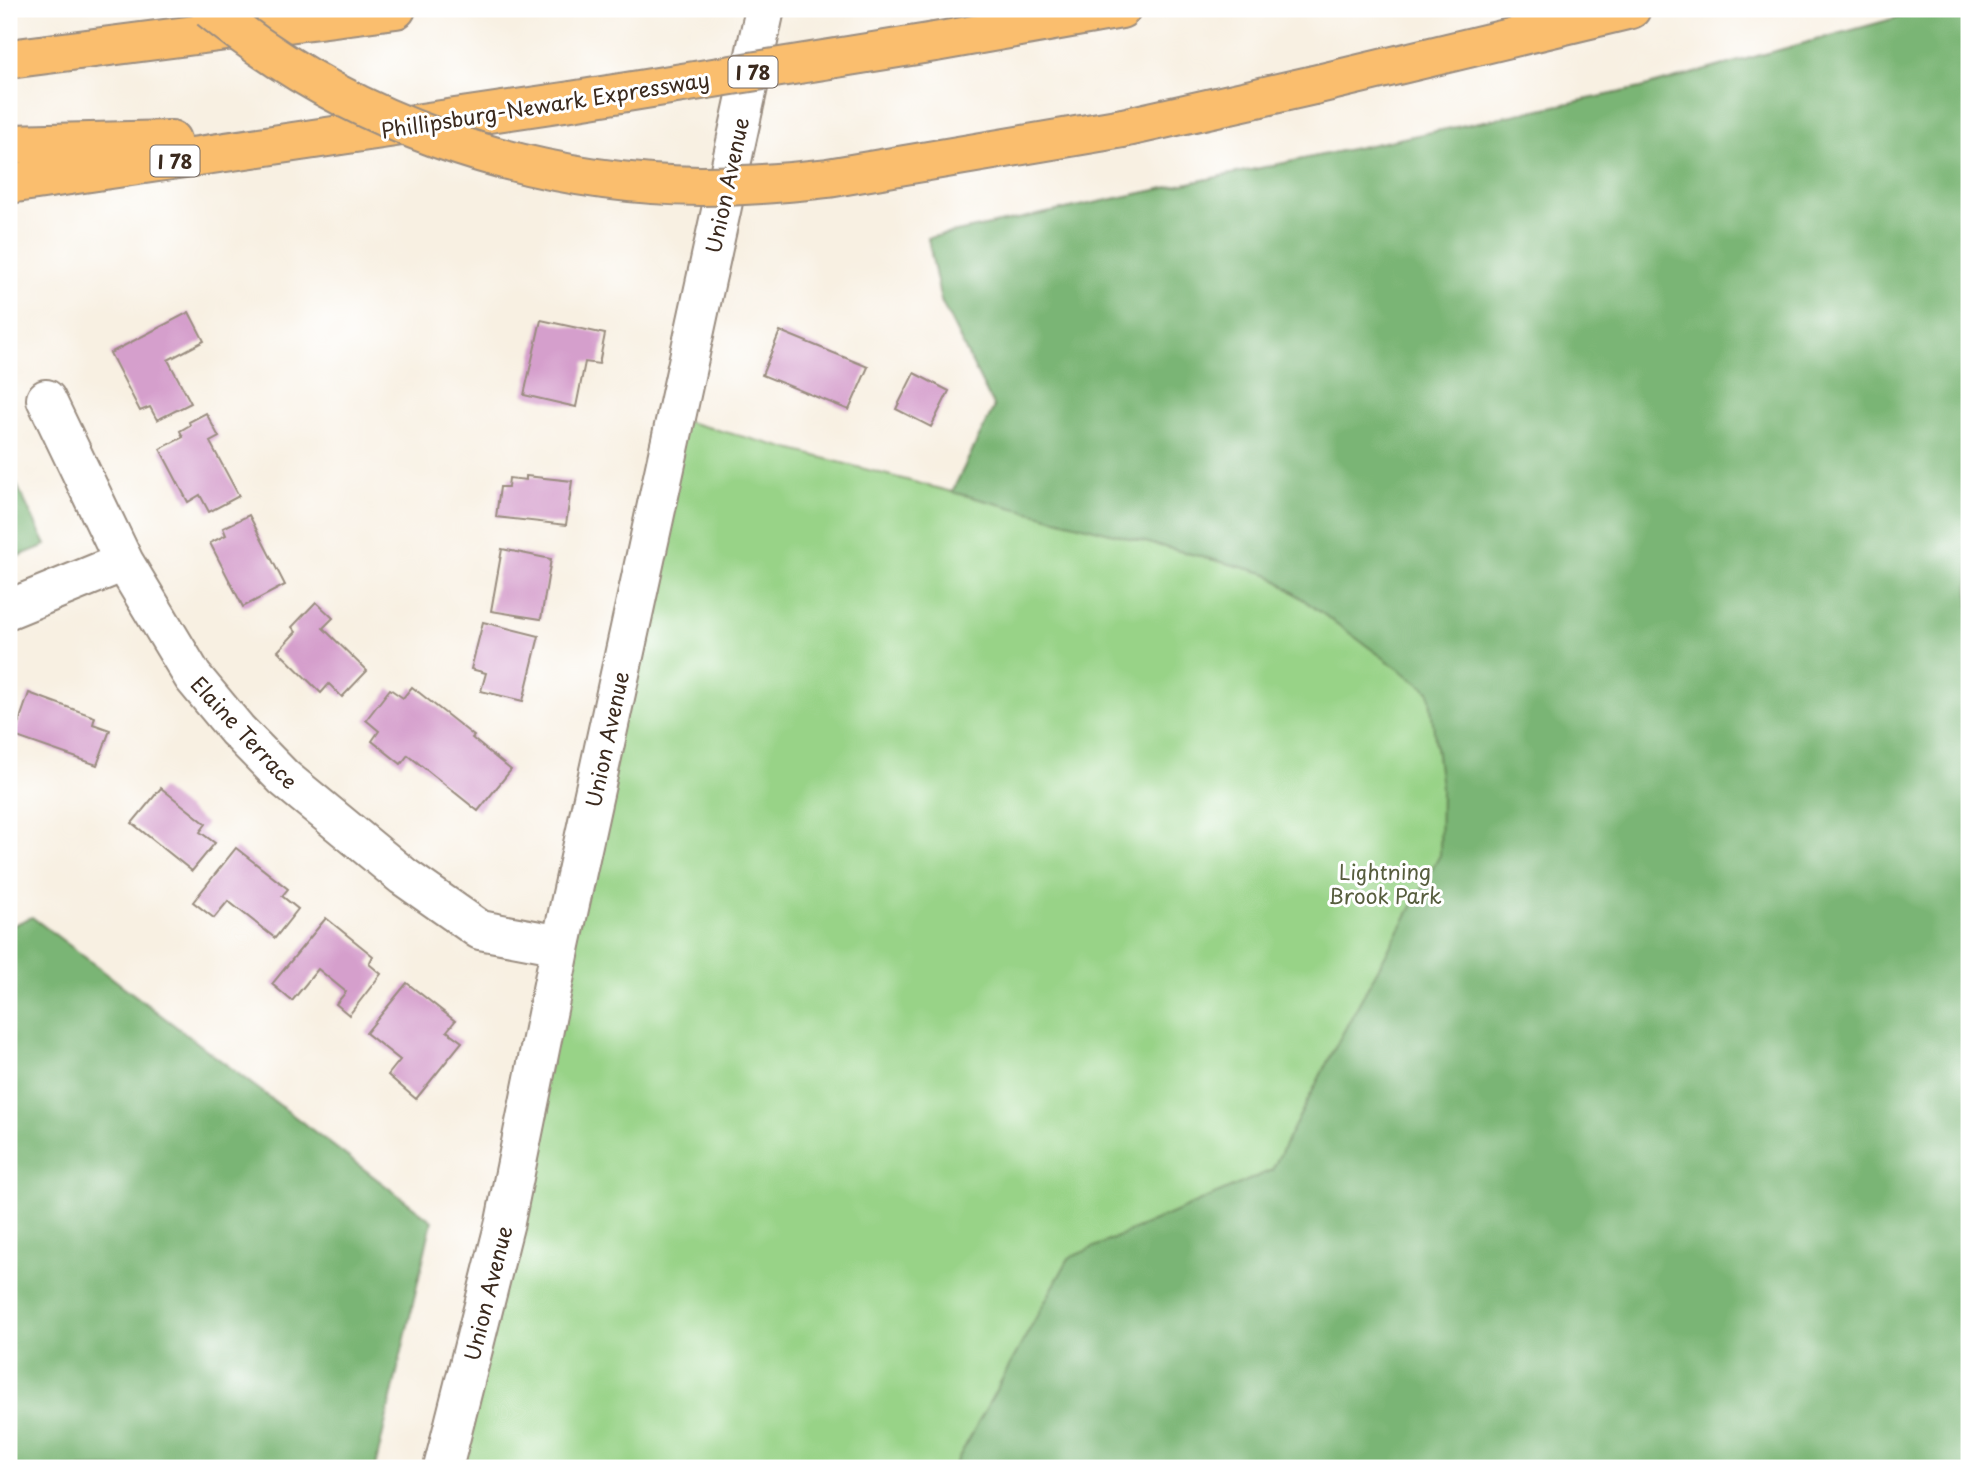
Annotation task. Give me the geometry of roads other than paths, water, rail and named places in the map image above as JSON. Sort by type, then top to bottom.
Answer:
[{"type":"highway","points":[[210,9],[298,71],[409,128],[451,144],[531,167],[584,177],[699,186],[828,178],[1123,128],[1631,9]]},
{"type":"highway","points":[[9,59],[396,9]]},
{"type":"highway","name":"Phillipsburg-Newark Expressway","points":[[9,184],[571,101],[1121,9]]},
{"type":"highway","points":[[9,144],[342,136]]},
{"type":"street","name":"Union Avenue","points":[[443,1468],[505,1222],[561,945],[765,9]]},
{"type":"street","name":"Elaine Terrace","points":[[46,399],[124,562],[193,677],[237,730],[284,778],[403,876],[480,930],[561,945]]},
{"type":"street","points":[[9,609],[124,562]]},
{"type":"park label","name":"Lightning Brook Park","points":[[1385,883]]}]
